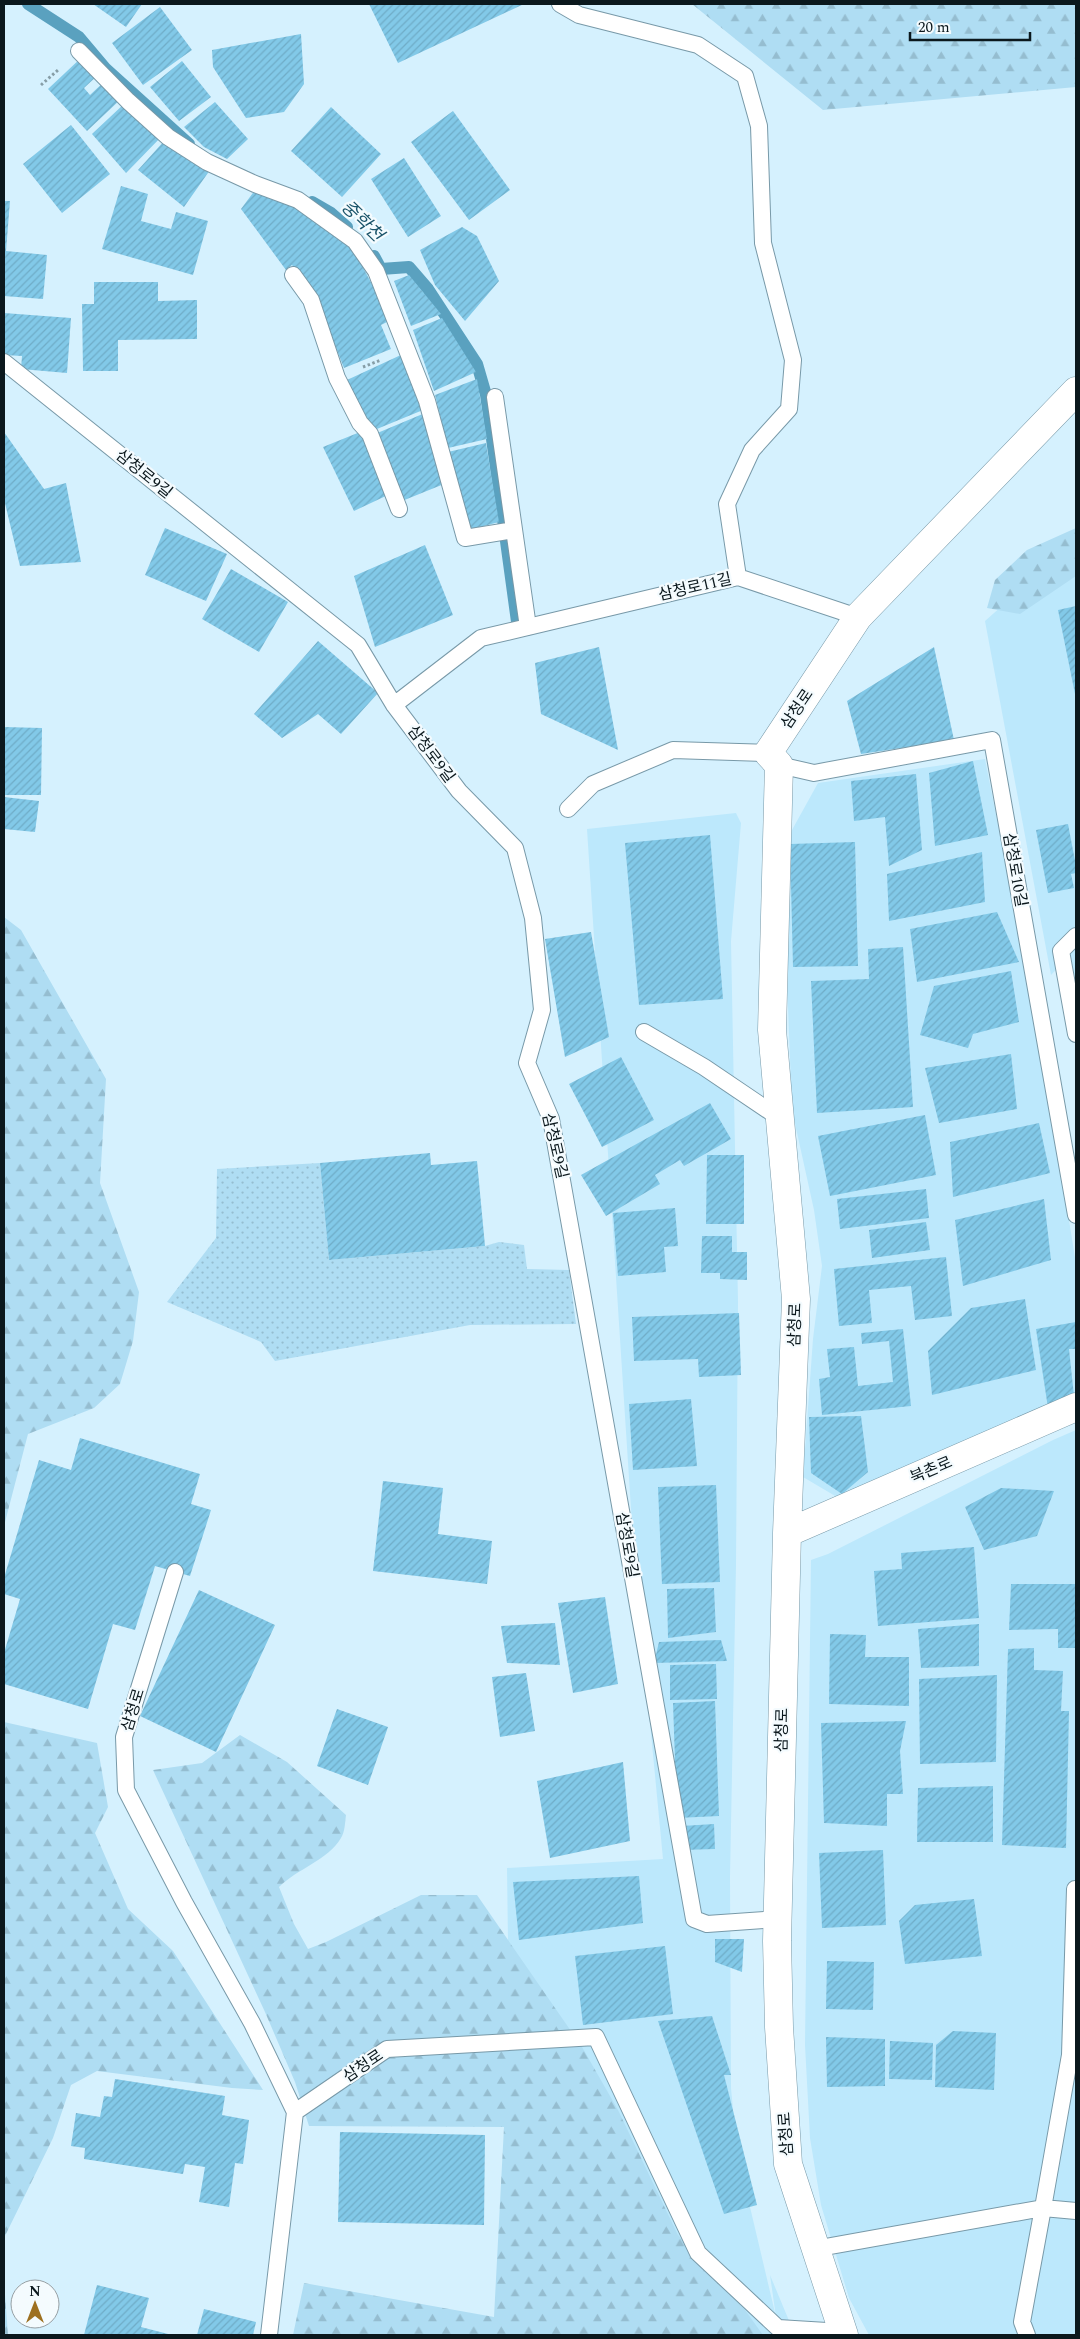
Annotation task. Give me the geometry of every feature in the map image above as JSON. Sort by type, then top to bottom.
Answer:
[{"type":"street","name":"삼청로","points":[[844,2333],[814,2249],[788,2164],[779,2026],[777,1919],[787,1533],[796,1298],[772,1030],[773,758],[858,617],[1076,391]]},
{"type":"street","name":"북촌로","points":[[787,1533],[1076,1407]]},
{"type":"lane","points":[[560,4],[579,15],[698,45],[745,76],[759,126],[763,243],[793,360],[789,409],[752,450],[726,504],[738,576]]},
{"type":"lane","points":[[79,51],[128,102],[168,137],[207,162],[255,184],[298,200],[355,241],[376,271],[427,400],[465,538],[514,530]]},
{"type":"lane","points":[[293,275],[311,300],[337,378],[360,423],[370,434],[398,509]]},
{"type":"lane","name":"삼청로9길","points":[[4,362],[358,645],[394,705],[459,791],[515,848],[533,918],[542,1010],[527,1063],[551,1118],[694,1919],[707,1924],[777,1919]]},
{"type":"lane","points":[[496,397],[528,627]]},
{"type":"lane","name":"삼청로11길","points":[[394,705],[481,638],[738,576],[858,617]]},
{"type":"lane","name":"삼청로10길","points":[[773,758],[814,773],[992,740],[1076,1215]]},
{"type":"lane","points":[[568,809],[593,784],[673,750],[773,758]]},
{"type":"lane","points":[[1076,936],[1062,951],[1076,1034]]},
{"type":"lane","points":[[644,1032],[704,1067],[781,1119]]},
{"type":"lane","name":"삼청로","points":[[175,1572],[124,1738],[126,1790],[184,1902],[252,2022],[295,2112],[387,2049],[596,2037],[698,2253],[778,2328],[844,2333]]},
{"type":"lane","points":[[1027,2335],[1022,2322],[1073,2056],[1075,1889]]},
{"type":"lane","points":[[269,2335],[295,2112]]},
{"type":"lane","points":[[814,2249],[1043,2208],[1076,2211]]},
{"type":"path","points":[[337,378],[406,349]]},
{"type":"shaded area","points":[[1076,540],[1076,983],[1070,955],[1051,975],[985,621]]},
{"type":"shaded area","points":[[985,759],[1001,840],[1029,954],[1044,1064],[1076,1264],[1076,1397],[842,1500],[803,1477],[813,1339],[822,1266],[814,1210],[792,1110],[788,1006],[787,839],[818,783]]},
{"type":"shaded area","points":[[736,813],[741,823],[731,941],[738,1302],[736,1565],[730,1877],[731,2088],[737,2152],[776,2317],[770,2275],[795,2335],[683,2335],[508,1942],[507,1868],[663,1859],[634,1555],[587,829]]},
{"type":"shaded area","points":[[1076,1430],[1076,2335],[869,2335],[849,2298],[821,2205],[810,2138],[805,2045],[811,1560],[828,1554]]},
{"type":"green space","points":[[692,4],[1076,4],[1076,87],[823,110]]},
{"type":"green space","points":[[1076,528],[1076,576],[1020,614],[987,608],[995,580],[1027,550]]},
{"type":"green space","points":[[4,917],[21,930],[106,1079],[100,1183],[139,1292],[133,1341],[120,1384],[94,1408],[28,1434],[4,1526]]},
{"type":"green space","points":[[320,1163],[329,1260],[485,1246],[499,1242],[524,1245],[527,1269],[569,1270],[576,1324],[470,1325],[275,1361],[261,1342],[167,1302],[216,1238],[217,1169]]},
{"type":"green space","points":[[4,1722],[97,1743],[108,1807],[95,1833],[128,1909],[173,1951],[263,2090],[232,2088],[97,2071],[71,2085],[53,2138],[4,2238]]},
{"type":"green space","points":[[240,1735],[287,1762],[346,1815],[343,1833],[335,1846],[279,1887],[294,1924],[308,1949],[421,1895],[477,1895],[582,2047],[618,2110],[678,2235],[745,2310],[763,2335],[293,2335],[304,2283],[494,2317],[504,2127],[309,2126],[295,2082],[265,2012],[153,1770],[202,1763]]},
{"type":"green space","points":[[4,2281],[8,2335],[4,2335]]},
{"type":"building","points":[[93,4],[142,4],[126,27]]},
{"type":"building","points":[[369,4],[524,4],[398,63]]},
{"type":"building","points":[[160,7],[192,50],[143,85],[112,43]]},
{"type":"building","points":[[301,34],[304,84],[284,112],[246,118],[213,67],[212,50]]},
{"type":"building","points":[[82,57],[98,75],[84,88],[90,95],[106,80],[122,98],[87,131],[48,89]]},
{"type":"building","points":[[182,61],[211,97],[179,121],[150,87]]},
{"type":"building","points":[[215,102],[248,139],[227,159],[204,147],[184,127]]},
{"type":"building","points":[[125,103],[162,136],[126,173],[92,134]]},
{"type":"building","points":[[331,107],[381,154],[342,197],[291,151]]},
{"type":"building","points":[[453,111],[510,190],[469,220],[411,142]]},
{"type":"building","points":[[71,125],[110,174],[62,213],[23,164]]},
{"type":"building","points":[[165,140],[210,170],[184,207],[138,170]]},
{"type":"building","points":[[404,158],[441,216],[408,237],[371,179]]},
{"type":"building","points":[[121,186],[148,194],[141,221],[171,229],[176,212],[208,221],[193,275],[102,249]]},
{"type":"building","points":[[258,186],[290,200],[350,243],[391,320],[381,325],[391,349],[344,368],[314,293],[292,265],[286,270],[241,209]]},
{"type":"building","points":[[4,201],[10,201],[6,251],[47,255],[43,299],[4,296]]},
{"type":"building","points":[[462,227],[477,236],[499,281],[465,321],[435,285],[420,250]]},
{"type":"building","points":[[409,275],[441,314],[411,326],[394,281]]},
{"type":"building","points":[[94,282],[158,282],[158,301],[197,300],[197,339],[118,340],[118,371],[83,371],[82,304],[94,304]]},
{"type":"building","points":[[4,313],[71,318],[67,373],[21,369],[22,356],[4,355]]},
{"type":"building","points":[[442,318],[476,372],[434,391],[413,330]]},
{"type":"building","points":[[403,354],[423,410],[372,431],[347,380]]},
{"type":"building","points":[[477,379],[487,439],[448,448],[435,395]]},
{"type":"building","points":[[425,413],[444,484],[402,501],[375,434]]},
{"type":"building","points":[[365,430],[390,494],[354,511],[323,447]]},
{"type":"building","points":[[4,432],[44,489],[66,483],[81,562],[20,566],[4,499]]},
{"type":"building","points":[[486,443],[499,522],[469,530],[448,452]]},
{"type":"building","points":[[165,528],[227,554],[206,601],[145,575]]},
{"type":"building","points":[[425,545],[453,615],[375,647],[354,576]]},
{"type":"building","points":[[231,569],[288,602],[259,652],[202,619]]},
{"type":"building","points":[[1076,606],[1076,694],[1075,694],[1058,610]]},
{"type":"building","points":[[318,641],[378,693],[341,734],[318,714],[282,738],[254,714]]},
{"type":"building","points":[[599,647],[618,750],[541,714],[535,663]]},
{"type":"building","points":[[934,647],[954,740],[861,754],[847,701]]},
{"type":"building","points":[[4,727],[42,728],[41,795],[4,795]]},
{"type":"building","points":[[973,761],[988,835],[935,846],[929,773]]},
{"type":"building","points":[[916,774],[922,850],[889,866],[885,817],[854,821],[851,781]]},
{"type":"building","points":[[4,797],[39,801],[35,832],[4,829]]},
{"type":"building","points":[[1068,824],[1076,866],[1076,873],[1071,874],[1074,888],[1048,893],[1036,830]]},
{"type":"building","points":[[710,835],[723,999],[639,1005],[625,843]]},
{"type":"building","points":[[855,842],[858,966],[793,967],[790,844]]},
{"type":"building","points":[[982,852],[985,902],[889,921],[887,874]]},
{"type":"building","points":[[997,912],[1019,962],[917,982],[910,929]]},
{"type":"building","points":[[591,932],[609,1037],[565,1057],[545,939]]},
{"type":"building","points":[[903,947],[913,1107],[817,1113],[811,981],[869,979],[868,949]]},
{"type":"building","points":[[1011,971],[1019,1022],[973,1034],[968,1048],[920,1035],[934,986]]},
{"type":"building","points":[[1011,1054],[1017,1109],[939,1123],[925,1068]]},
{"type":"building","points":[[621,1057],[654,1120],[602,1147],[569,1084]]},
{"type":"building","points":[[710,1103],[731,1139],[684,1166],[680,1160],[655,1175],[660,1184],[606,1216],[581,1175]]},
{"type":"building","points":[[925,1115],[936,1175],[830,1196],[818,1136]]},
{"type":"building","points":[[1039,1123],[1050,1173],[953,1197],[950,1142]]},
{"type":"building","points":[[430,1153],[431,1165],[477,1161],[485,1246],[329,1260],[320,1163]]},
{"type":"building","points":[[707,1155],[744,1155],[744,1224],[706,1224]]},
{"type":"building","points":[[926,1189],[929,1218],[840,1229],[837,1199]]},
{"type":"building","points":[[1044,1199],[1051,1260],[963,1286],[955,1220]]},
{"type":"building","points":[[675,1208],[678,1246],[664,1247],[666,1272],[618,1276],[613,1213]]},
{"type":"building","points":[[926,1222],[930,1250],[872,1258],[869,1230]]},
{"type":"building","points":[[702,1236],[732,1236],[732,1252],[747,1252],[747,1280],[720,1279],[720,1273],[701,1273]]},
{"type":"building","points":[[946,1257],[952,1316],[915,1320],[911,1286],[869,1290],[872,1323],[839,1326],[834,1269]]},
{"type":"building","points":[[1025,1299],[1036,1370],[932,1395],[928,1351],[971,1308]]},
{"type":"building","points":[[739,1313],[741,1375],[699,1377],[698,1359],[634,1361],[632,1317]]},
{"type":"building","points":[[1076,1322],[1076,1349],[1069,1349],[1074,1396],[1048,1408],[1036,1329]]},
{"type":"building","points":[[903,1329],[911,1406],[822,1415],[819,1379],[830,1377],[827,1349],[854,1347],[858,1386],[893,1382],[889,1341],[862,1344],[861,1333]]},
{"type":"building","points":[[691,1399],[697,1466],[633,1470],[629,1404]]},
{"type":"building","points":[[861,1416],[868,1472],[842,1494],[811,1473],[809,1417]]},
{"type":"building","points":[[80,1438],[200,1474],[191,1504],[211,1510],[190,1576],[155,1566],[135,1630],[113,1624],[88,1709],[4,1684],[4,1653],[20,1599],[4,1594],[4,1578],[39,1460],[71,1470]]},
{"type":"building","points":[[383,1481],[443,1488],[438,1534],[492,1541],[487,1584],[373,1571]]},
{"type":"building","points":[[716,1485],[720,1582],[662,1584],[658,1487]]},
{"type":"building","points":[[1001,1488],[1054,1491],[1037,1536],[984,1550],[965,1507]]},
{"type":"building","points":[[974,1547],[979,1618],[878,1626],[874,1571],[902,1569],[901,1553]]},
{"type":"building","points":[[1011,1584],[1076,1584],[1076,1648],[1058,1648],[1058,1629],[1009,1630]]},
{"type":"building","points":[[714,1588],[716,1632],[668,1638],[667,1589]]},
{"type":"building","points":[[199,1590],[275,1625],[216,1752],[140,1716]]},
{"type":"building","points":[[605,1597],[618,1684],[573,1693],[558,1603]]},
{"type":"building","points":[[555,1623],[560,1665],[507,1663],[501,1626]]},
{"type":"building","points":[[979,1624],[979,1666],[921,1668],[918,1629]]},
{"type":"building","points":[[830,1634],[866,1635],[865,1657],[909,1657],[909,1706],[829,1704]]},
{"type":"building","points":[[721,1640],[727,1661],[654,1663],[659,1642]]},
{"type":"building","points":[[1034,1648],[1034,1670],[1063,1671],[1061,1711],[1069,1711],[1066,1848],[1002,1845],[1008,1649]]},
{"type":"building","points":[[716,1664],[717,1699],[670,1700],[670,1665]]},
{"type":"building","points":[[526,1673],[535,1731],[500,1737],[492,1677]]},
{"type":"building","points":[[997,1675],[996,1762],[920,1764],[919,1679]]},
{"type":"building","points":[[715,1701],[719,1816],[677,1818],[673,1703]]},
{"type":"building","points":[[337,1709],[388,1727],[368,1785],[317,1766]]},
{"type":"building","points":[[906,1721],[900,1751],[903,1794],[887,1794],[887,1826],[824,1823],[821,1723]]},
{"type":"building","points":[[623,1762],[630,1841],[550,1858],[537,1781]]},
{"type":"building","points":[[993,1786],[993,1842],[917,1842],[918,1788]]},
{"type":"building","points":[[714,1824],[715,1849],[683,1850],[682,1826]]},
{"type":"building","points":[[883,1850],[886,1925],[822,1928],[819,1853]]},
{"type":"building","points":[[639,1876],[643,1923],[519,1940],[513,1882]]},
{"type":"building","points":[[974,1899],[982,1956],[905,1964],[899,1921],[915,1905]]},
{"type":"building","points":[[715,1939],[744,1939],[742,1972],[715,1962]]},
{"type":"building","points":[[665,1946],[673,2014],[583,2025],[575,1956]]},
{"type":"building","points":[[827,1961],[874,1962],[873,2010],[826,2009]]},
{"type":"building","points":[[712,2016],[731,2075],[724,2075],[757,2205],[724,2214],[658,2021]]},
{"type":"building","points":[[953,2031],[996,2033],[994,2090],[935,2087],[936,2045]]},
{"type":"building","points":[[826,2037],[885,2039],[885,2086],[827,2087]]},
{"type":"building","points":[[890,2041],[933,2043],[932,2080],[889,2079]]},
{"type":"building","points":[[115,2079],[225,2096],[222,2115],[249,2120],[243,2164],[235,2163],[229,2207],[199,2202],[205,2167],[185,2164],[183,2174],[84,2159],[85,2148],[71,2146],[76,2113],[100,2117],[104,2096],[112,2097]]},
{"type":"building","points":[[340,2132],[485,2135],[484,2225],[338,2222]]},
{"type":"building","points":[[97,2285],[149,2298],[141,2327],[172,2335],[84,2335]]},
{"type":"building","points":[[204,2309],[256,2322],[253,2335],[197,2335]]},
{"type":"waterway","name":"중학천","points":[[28,4],[79,37],[106,69],[189,144]]},
{"type":"waterway","name":"중학천","points":[[312,202],[331,213],[347,227]]},
{"type":"waterway","name":"중학천","points":[[374,256],[381,269],[409,267],[428,289],[477,364],[486,395],[518,629]]}]
